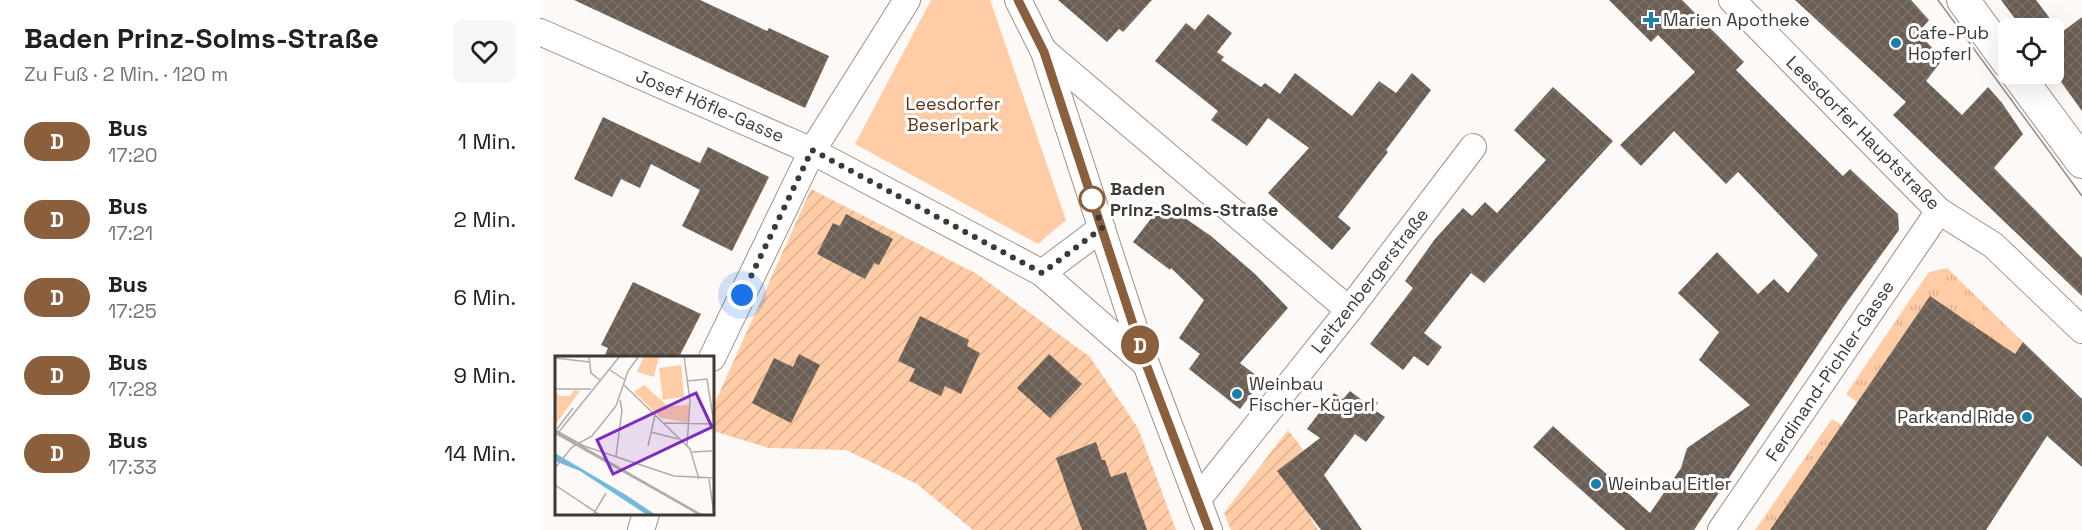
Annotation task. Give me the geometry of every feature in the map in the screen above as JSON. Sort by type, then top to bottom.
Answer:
[{"type":"street","points":[[712,356],[812,150],[907,0]]},
{"type":"street","points":[[1018,0],[1044,52],[1146,364],[1209,530]]},
{"type":"street","name":"Leesdorfer Hauptstraße","points":[[1732,0],[1939,211],[1993,245],[2082,330]]},
{"type":"street","points":[[1963,0],[1998,48]]},
{"type":"street","name":"Josef Höfle-Gasse","points":[[540,32],[812,150],[1042,273],[1146,364]]},
{"type":"street","points":[[1044,52],[1349,310]]},
{"type":"street","points":[[2024,84],[2082,162]]},
{"type":"street","name":"Leitzenbergerstraße","points":[[1198,499],[1349,310],[1473,147]]},
{"type":"street","name":"Ferdinand-Pichler-Gasse","points":[[1721,530],[1939,211]]},
{"type":"street","points":[[1042,273],[1102,228]]},
{"type":"street","points":[[641,530],[645,515]]},
{"type":"green space","name":"Leesdorfer Beserlpark","points":[[931,0],[990,0],[1066,220],[1038,244],[855,144]]},
{"type":"green space","points":[[811,189],[977,274],[1090,357],[1138,428],[1176,530],[973,530],[917,484],[846,450],[769,448],[714,431],[714,405]]},
{"type":"green space","points":[[1947,268],[2023,342],[1895,530],[1858,403],[1846,394],[1929,272]]},
{"type":"green space","points":[[1832,419],[1842,425],[1779,530],[1755,530]]},
{"type":"green space","points":[[1288,430],[1339,496],[1310,517],[1318,530],[1231,530],[1224,513]]},
{"type":"building","points":[[574,0],[700,0],[829,56],[805,108]]},
{"type":"building","points":[[1058,0],[1152,0],[1123,32],[1119,29],[1107,42]]},
{"type":"building","points":[[1609,0],[1682,0],[1744,62],[1736,70],[1770,104],[1843,176],[1850,169],[1898,214],[1899,230],[1842,309],[1694,530],[1626,530],[1533,447],[1553,426],[1650,513],[1681,468],[1687,448],[1750,405],[1699,360],[1719,332],[1678,293],[1717,252],[1758,294],[1774,279],[1788,293],[1818,255],[1738,172],[1726,184],[1674,131],[1641,166],[1620,145],[1695,72],[1658,35],[1651,42]]},
{"type":"building","points":[[1795,0],[1911,0],[1929,20],[1918,33],[1943,59],[1926,81],[1962,115],[1988,87],[2023,134],[1994,168],[2082,258],[2082,296],[1893,115],[1906,102]]},
{"type":"building","points":[[2001,0],[2036,0],[2050,18],[2014,18]]},
{"type":"building","points":[[1208,14],[1232,33],[1217,52],[1224,57],[1221,60],[1261,87],[1265,83],[1280,94],[1295,73],[1352,116],[1379,81],[1396,93],[1412,73],[1431,90],[1386,150],[1388,152],[1338,217],[1351,228],[1332,250],[1268,193],[1309,148],[1268,118],[1247,146],[1211,120],[1218,111],[1155,61],[1186,23],[1195,30]]},
{"type":"building","points":[[2082,17],[2082,111],[2063,84],[2064,30]]},
{"type":"building","points":[[1553,87],[1613,141],[1484,283],[1471,273],[1424,333],[1442,347],[1428,366],[1414,356],[1403,370],[1370,344],[1413,288],[1405,281],[1435,239],[1463,208],[1472,216],[1485,202],[1497,213],[1546,160],[1514,130]]},
{"type":"building","points":[[603,117],[700,163],[708,147],[769,177],[732,251],[682,226],[700,190],[651,164],[640,188],[621,179],[612,197],[574,179]]},
{"type":"building","points":[[1163,203],[1211,236],[1255,274],[1288,308],[1240,363],[1262,380],[1240,409],[1189,369],[1200,354],[1179,338],[1204,300],[1171,268],[1170,270],[1133,242]]},
{"type":"building","points":[[846,214],[893,239],[879,265],[874,263],[865,279],[817,254],[833,223],[840,226]]},
{"type":"building","points":[[633,282],[701,314],[680,356],[604,356],[608,348],[601,345]]},
{"type":"building","points":[[1930,296],[2015,354],[2023,342],[2082,399],[2082,467],[2047,436],[1986,530],[1770,530]]},
{"type":"building","points":[[920,316],[969,340],[967,346],[980,353],[961,394],[945,386],[941,396],[909,381],[915,369],[898,361]]},
{"type":"building","points":[[799,354],[820,365],[791,423],[752,403],[774,358],[793,367]]},
{"type":"building","points":[[1049,354],[1082,384],[1050,418],[1017,388]]},
{"type":"building","points":[[1350,391],[1366,403],[1372,398],[1378,403],[1373,409],[1385,417],[1366,442],[1355,434],[1324,475],[1362,530],[1321,530],[1277,471],[1320,438],[1307,429],[1334,393],[1343,399]]},
{"type":"building","points":[[1096,442],[1111,477],[1126,472],[1147,530],[1082,530],[1056,458]]},
{"type":"tram line","points":[[1938,0],[2082,196]]},
{"type":"bus line","name":"D","points":[[1018,0],[1044,52],[1146,364],[1209,530]]},
{"type":"place","name":"Marien Apotheke","points":[[1651,20]]},
{"type":"place","name":"Cafe-Pub Hopferl","points":[[1896,43]]},
{"type":"place","name":"Baden Prinz-Solms-Straße","points":[[1092,199]]},
{"type":"place","name":"Weinbau Fischer-Kügerl","points":[[1237,394]]},
{"type":"place","name":"Park and Ride","points":[[2027,417]]},
{"type":"place","name":"Weinbau Eitler","points":[[1596,484]]},
{"type":"route","points":[[742,295],[812,150],[1042,273],[1102,228],[1092,199]]}]
